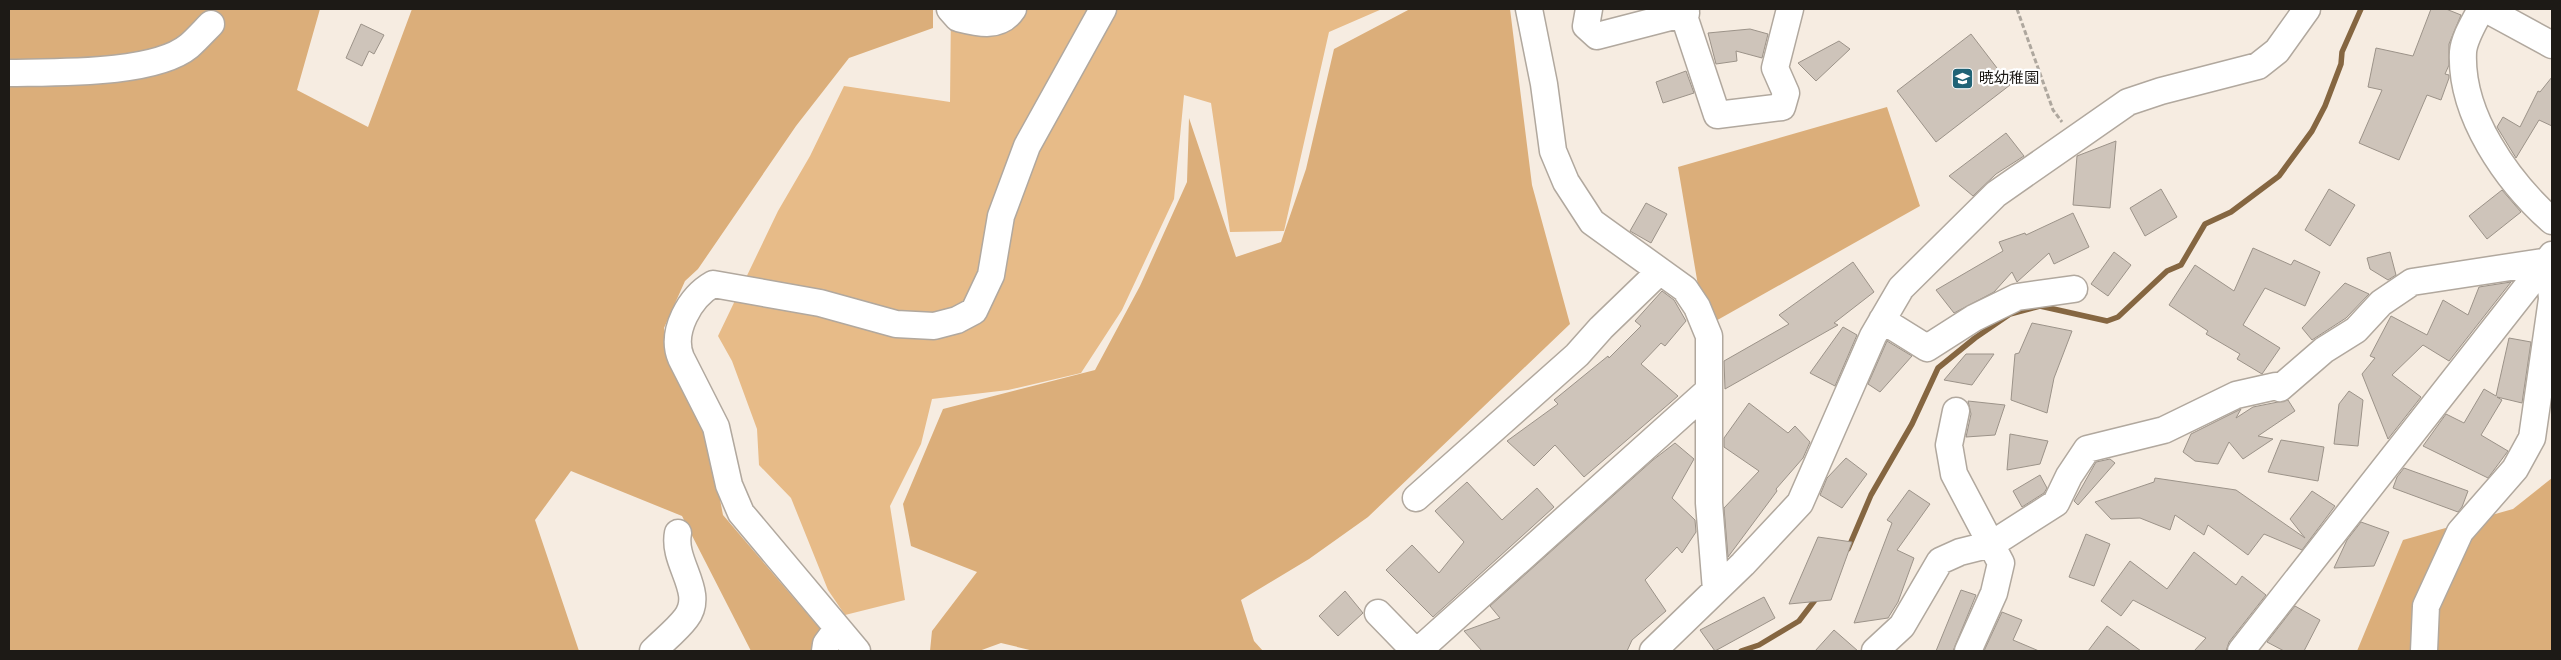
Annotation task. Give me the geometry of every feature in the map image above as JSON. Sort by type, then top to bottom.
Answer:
[{"type":"street","points":[[950,9],[958,18],[994,23],[1007,18],[1013,9]]},
{"type":"street","points":[[857,651],[831,640],[741,514],[735,502],[716,428],[676,347],[676,336],[683,320],[703,289],[713,284],[820,303],[896,324],[934,326],[957,320],[974,311],[991,275],[1001,216],[1027,146],[1103,9]]},
{"type":"street","points":[[1529,9],[1544,84],[1553,151],[1566,182],[1592,222],[1685,289],[1697,307],[1709,336],[1709,503],[1716,590]]},
{"type":"street","points":[[1589,9],[1586,26],[1597,36],[1686,11],[1685,19],[1717,115],[1782,107],[1786,93],[1775,68],[1790,9]]},
{"type":"street","points":[[1653,651],[1716,590],[1800,503],[1873,336],[1901,288],[1996,194],[2128,102],[2161,90],[2258,66],[2277,51],[2307,9]]},
{"type":"street","points":[[2480,9],[2463,50],[2469,99],[2483,135],[2531,202],[2552,221]]},
{"type":"street","points":[[2486,9],[2552,44]]},
{"type":"street","points":[[9,73],[92,70],[158,61],[188,47],[210,24]]},
{"type":"street","points":[[1875,651],[1902,626],[1940,561],[1960,552],[1992,544],[2056,503],[2069,476],[2087,449],[2164,430],[2236,395],[2276,386],[2280,388],[2324,350],[2356,330],[2381,303],[2412,282],[2550,258]]},
{"type":"street","points":[[2241,651],[2550,258]]},
{"type":"street","points":[[2424,651],[2426,606],[2460,532],[2515,469],[2532,438],[2552,299],[2550,258]]},
{"type":"street","points":[[1416,498],[1577,355],[1600,328],[1660,271]]},
{"type":"street","points":[[1882,320],[1927,348],[1974,318],[2017,297],[2074,289]]},
{"type":"street","points":[[1378,613],[1417,651],[1709,390]]},
{"type":"street","points":[[1956,411],[1949,445],[1954,474],[2001,563],[1994,593],[1968,651]]},
{"type":"street","points":[[653,651],[687,617],[692,604],[693,592],[676,545],[678,533]]},
{"type":"path","points":[[2017,9],[2053,110],[2076,140]]},
{"type":"shaded area","points":[[9,9],[320,9],[297,90],[368,127],[412,9],[933,9],[933,28],[849,58],[796,126],[698,269],[685,281],[664,328],[669,351],[707,432],[723,515],[839,651],[751,651],[682,516],[571,471],[535,520],[579,651],[9,651]]},
{"type":"shaded area","points":[[951,9],[1382,9],[1329,32],[1284,231],[1230,232],[1211,103],[1184,95],[1174,199],[1122,310],[1081,373],[1008,390],[932,399],[921,444],[890,506],[905,600],[845,615],[828,590],[791,498],[759,465],[757,429],[732,361],[718,336],[778,211],[810,156],[844,86],[950,102]]},
{"type":"shaded area","points":[[1410,9],[1510,9],[1532,185],[1570,324],[1368,517],[1309,559],[1241,600],[1254,641],[1263,651],[1034,651],[1001,643],[979,651],[930,651],[932,631],[977,572],[911,546],[903,504],[943,409],[1095,370],[1140,286],[1187,182],[1189,118],[1236,257],[1281,242],[1306,169],[1334,49]]},
{"type":"shaded area","points":[[1887,107],[1920,206],[1705,327],[1678,167]]},
{"type":"shaded area","points":[[2552,478],[2552,651],[2357,651],[2403,540],[2513,509]]},
{"type":"building","points":[[2431,9],[2446,9],[2461,15],[2449,44],[2449,65],[2445,74],[2449,75],[2449,78],[2441,100],[2427,95],[2399,160],[2359,143],[2382,90],[2368,87],[2376,48],[2413,56]]},
{"type":"building","points":[[361,24],[384,35],[374,54],[369,51],[362,66],[346,58]]},
{"type":"building","points":[[1750,29],[1768,34],[1762,58],[1736,51],[1737,61],[1716,64],[1708,33]]},
{"type":"building","points":[[1971,34],[2010,85],[1936,142],[1897,91]]},
{"type":"building","points":[[1839,41],[1850,49],[1816,81],[1798,63]]},
{"type":"building","points":[[1686,71],[1694,93],[1663,103],[1656,82]]},
{"type":"building","points":[[2552,77],[2552,126],[2539,120],[2516,158],[2497,127],[2503,117],[2520,127],[2538,91],[2540,92]]},
{"type":"building","points":[[2006,133],[2024,156],[1996,174],[1973,196],[1949,176]]},
{"type":"building","points":[[2116,141],[2110,208],[2073,205],[2077,156]]},
{"type":"building","points":[[2161,189],[2177,217],[2145,236],[2130,208]]},
{"type":"building","points":[[2329,189],[2355,205],[2330,246],[2305,230]]},
{"type":"building","points":[[2502,190],[2521,212],[2487,239],[2469,216]]},
{"type":"building","points":[[1646,203],[1667,214],[1651,243],[1630,231]]},
{"type":"building","points":[[2073,213],[2089,247],[2054,264],[2049,253],[2017,282],[2012,272],[1994,292],[1954,313],[1936,290],[2003,251],[1999,242],[2025,233],[2026,235]]},
{"type":"building","points":[[2253,248],[2291,265],[2294,260],[2320,272],[2305,306],[2265,288],[2243,325],[2280,348],[2262,374],[2237,359],[2240,354],[2206,334],[2208,331],[2169,305],[2195,265],[2234,291]]},
{"type":"building","points":[[2114,252],[2131,265],[2108,296],[2091,284]]},
{"type":"building","points":[[2390,252],[2396,275],[2388,280],[2370,269],[2367,258]]},
{"type":"building","points":[[1853,262],[1874,292],[1834,323],[1838,325],[1725,389],[1724,361],[1789,324],[1779,315]]},
{"type":"building","points":[[2511,282],[2449,361],[2423,345],[2392,375],[2421,397],[2388,439],[2362,374],[2375,358],[2370,356],[2391,316],[2427,335],[2443,300],[2468,315],[2479,287]]},
{"type":"building","points":[[2345,283],[2369,294],[2346,318],[2312,340],[2302,328]]},
{"type":"building","points":[[1662,291],[1674,300],[1686,321],[1665,346],[1661,343],[1641,364],[1678,396],[1584,477],[1555,445],[1534,466],[1507,441],[1558,404],[1554,400],[1608,356],[1609,358],[1641,326],[1635,321]]},
{"type":"building","points":[[2032,323],[2072,331],[2054,378],[2047,413],[2011,400],[2015,354],[2019,353]]},
{"type":"building","points":[[1843,327],[1857,335],[1835,386],[1810,373]]},
{"type":"building","points":[[2509,338],[2531,342],[2522,403],[2497,397],[2502,400],[2481,435],[2508,451],[2488,478],[2423,446],[2446,414],[2464,423],[2484,389],[2496,396]]},
{"type":"building","points":[[1887,341],[1912,356],[1880,392],[1868,384]]},
{"type":"building","points":[[1966,354],[1994,354],[1972,385],[1944,380]]},
{"type":"building","points":[[2349,391],[2363,400],[2358,446],[2334,444],[2339,404]]},
{"type":"building","points":[[2288,400],[2295,411],[2258,436],[2273,439],[2243,459],[2229,442],[2218,464],[2195,461],[2183,452],[2191,434],[2241,409],[2236,418],[2253,407]]},
{"type":"building","points":[[1968,401],[2005,405],[1995,435],[1966,437],[1971,414]]},
{"type":"building","points":[[1749,403],[1788,433],[1795,426],[1810,442],[1803,458],[1776,489],[1777,491],[1728,557],[1724,508],[1759,471],[1724,447],[1724,438]]},
{"type":"building","points":[[2010,434],[2048,441],[2040,464],[2007,470]]},
{"type":"building","points":[[2281,440],[2324,447],[2318,481],[2268,472]]},
{"type":"building","points":[[1675,443],[1694,459],[1672,498],[1695,520],[1696,532],[1682,553],[1677,547],[1645,580],[1666,611],[1632,640],[1627,651],[1482,651],[1464,631],[1500,618],[1490,606],[1653,460]]},
{"type":"building","points":[[1846,458],[1867,474],[1842,508],[1820,495],[1827,478]]},
{"type":"building","points":[[2110,459],[2115,463],[2078,505],[2074,501],[2096,462]]},
{"type":"building","points":[[2404,468],[2468,491],[2462,507],[2458,512],[2393,488],[2397,477]]},
{"type":"building","points":[[2040,475],[2047,488],[2044,493],[2022,507],[2013,491]]},
{"type":"building","points":[[2155,478],[2236,490],[2305,538],[2290,519],[2312,491],[2335,506],[2302,550],[2264,534],[2248,555],[2208,525],[2204,535],[2175,515],[2170,530],[2140,518],[2111,519],[2095,502],[2154,482]]},
{"type":"building","points":[[1467,482],[1502,520],[1537,488],[1554,507],[1433,617],[1386,570],[1412,545],[1439,573],[1464,542],[1435,511]]},
{"type":"building","points":[[1909,490],[1930,504],[1897,550],[1914,558],[1898,602],[1888,618],[1854,623],[1892,523],[1887,520]]},
{"type":"building","points":[[2361,522],[2389,532],[2374,566],[2334,568],[2347,540]]},
{"type":"building","points":[[2086,534],[2110,544],[2094,586],[2069,577]]},
{"type":"building","points":[[1818,537],[1852,542],[1831,600],[1789,604]]},
{"type":"building","points":[[2194,552],[2236,585],[2242,576],[2266,595],[2229,642],[2226,651],[2194,651],[2206,638],[2133,600],[2121,616],[2101,601],[2130,561],[2167,589]]},
{"type":"building","points":[[1961,590],[1976,595],[1953,651],[1936,651]]},
{"type":"building","points":[[1345,591],[1363,613],[1338,636],[1319,616]]},
{"type":"building","points":[[1764,597],[1775,618],[1715,651],[1700,630]]},
{"type":"building","points":[[2295,606],[2320,620],[2304,651],[2284,651],[2267,642]]},
{"type":"building","points":[[2002,612],[2022,620],[2013,640],[2039,651],[1984,651]]},
{"type":"building","points":[[2107,626],[2141,651],[2088,651]]},
{"type":"building","points":[[1834,630],[1858,651],[1815,651]]},
{"type":"waterway","points":[[1848,549],[1871,495],[1912,424],[1938,368],[1975,338],[2010,314],[2040,306],[2107,321],[2118,317],[2167,271],[2181,265],[2205,224],[2231,212],[2279,176],[2312,131],[2325,106],[2341,64],[2342,52],[2361,9]]},
{"type":"waterway","points":[[1741,651],[1759,645],[1799,621],[1818,596]]},
{"type":"place","name":"暁幼稚園","points":[[1963,78]]}]
